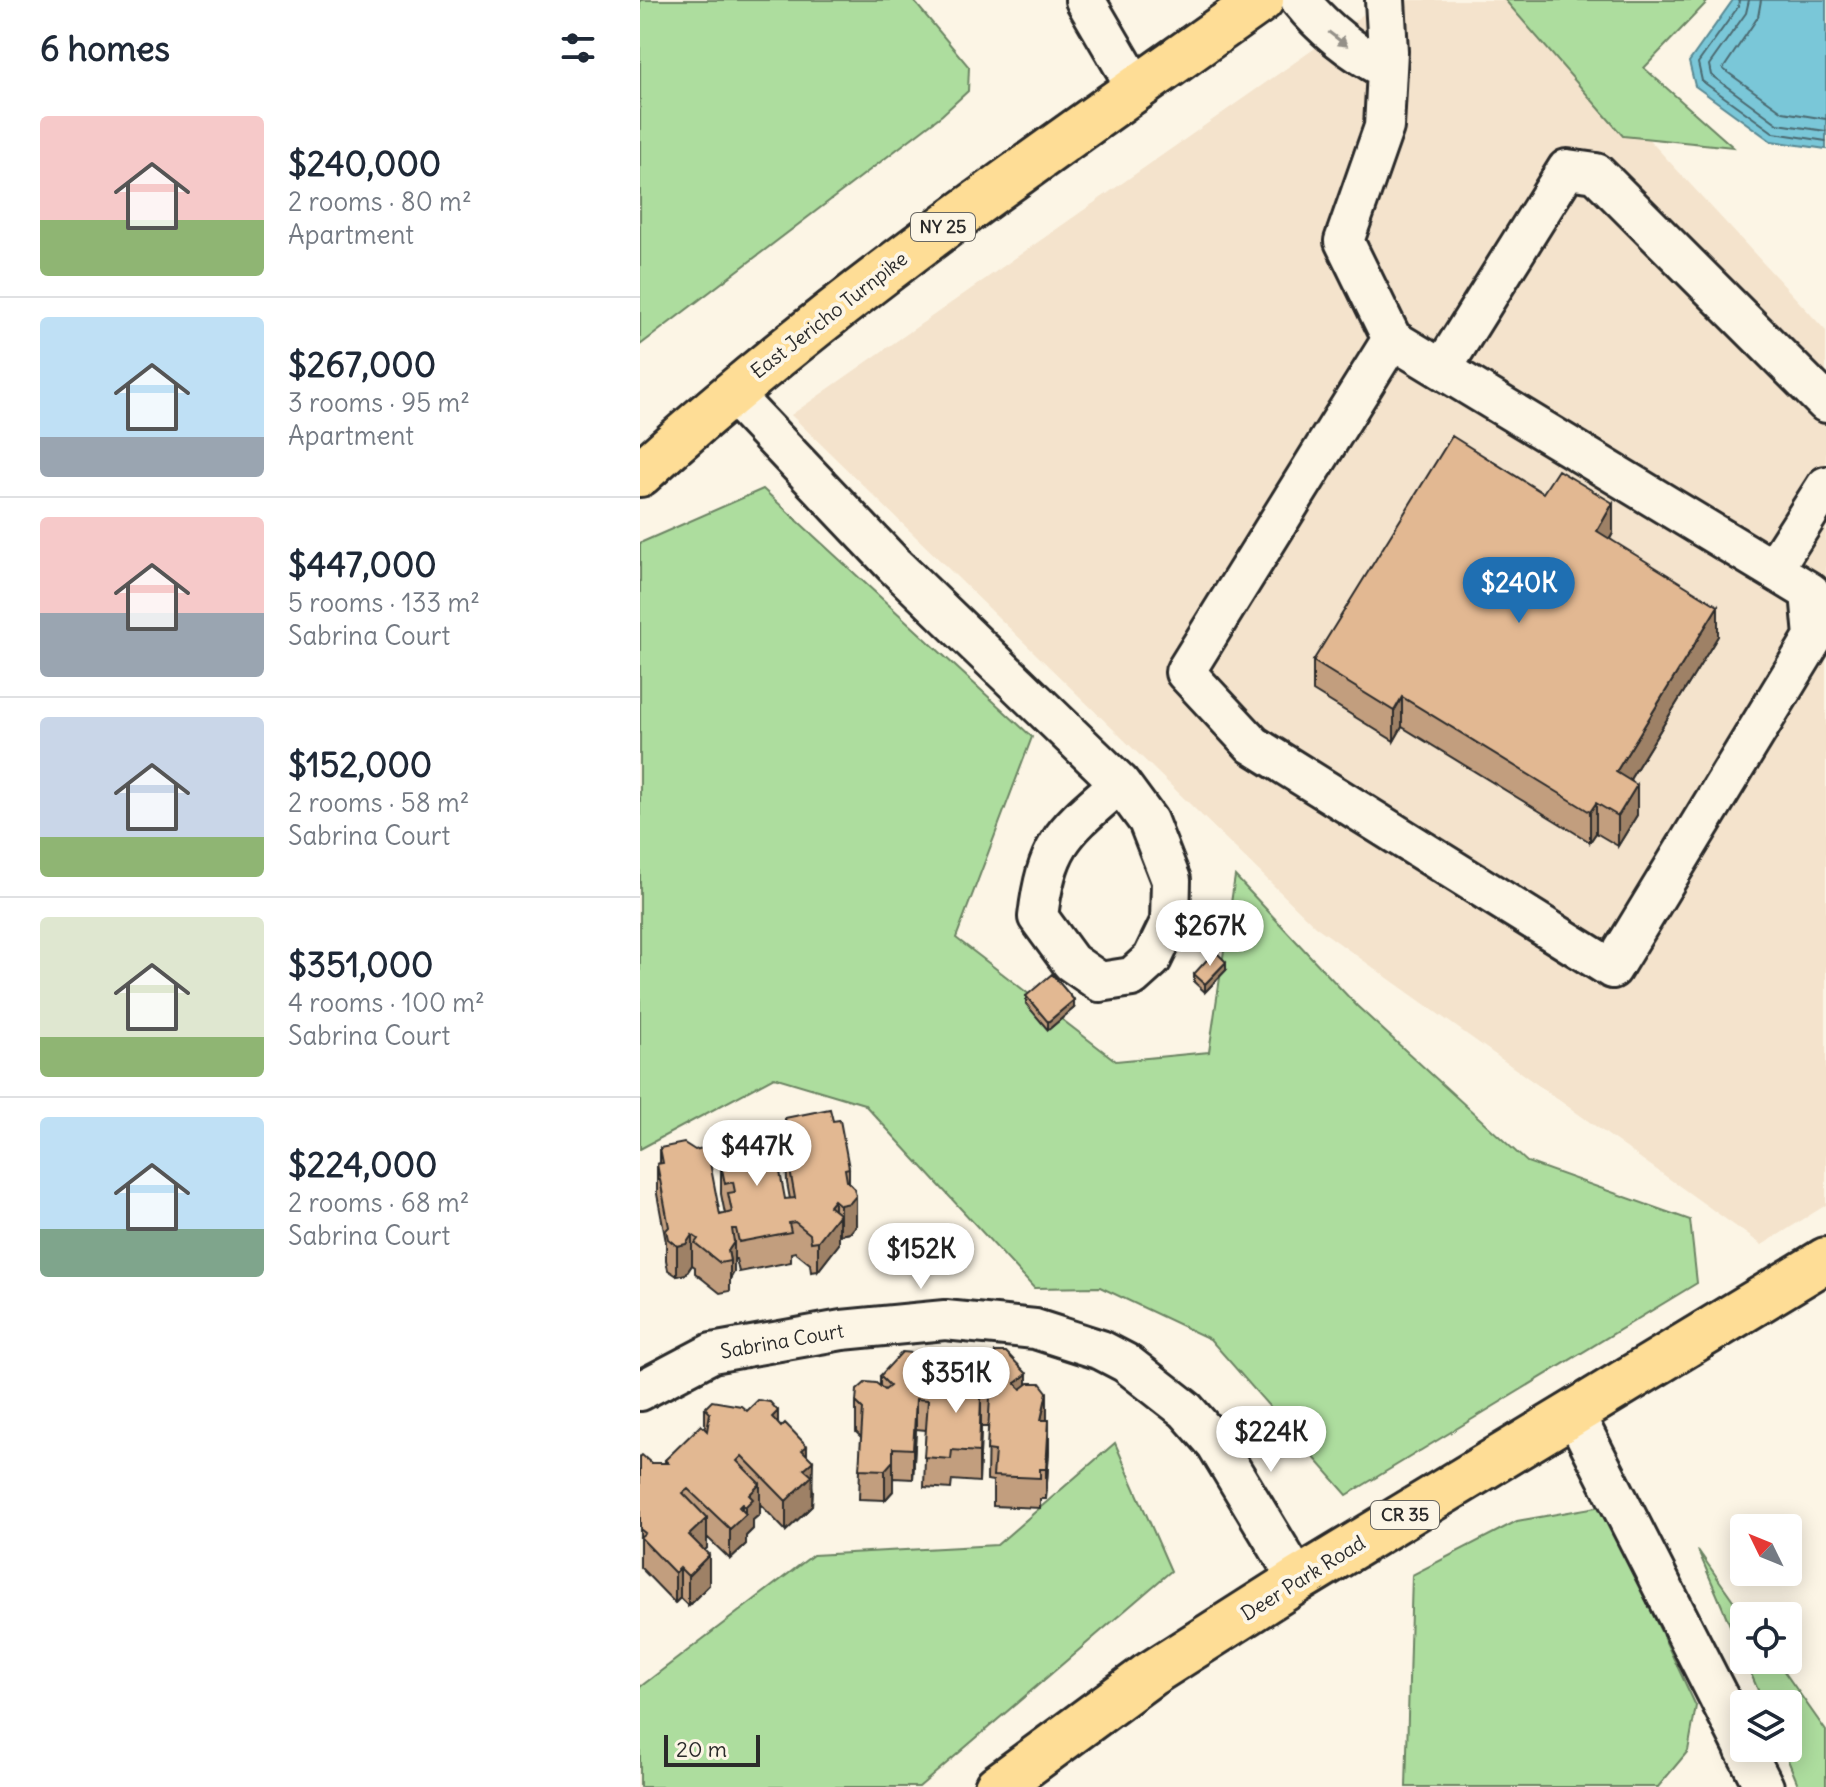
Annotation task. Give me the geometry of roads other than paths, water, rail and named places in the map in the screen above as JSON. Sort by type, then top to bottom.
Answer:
[{"type":"main road","name":"East Jericho Turnpike","points":[[640,474],[730,392],[948,223],[1261,0]]},
{"type":"main road","name":"Deer Park Road","points":[[997,1787],[1149,1675],[1298,1580],[1826,1260]]},
{"type":"street","points":[[1085,0],[1137,89]]},
{"type":"street","points":[[1300,0],[1322,27],[1361,56],[1385,69]]},
{"type":"street","points":[[1385,0],[1388,51],[1384,127],[1344,241],[1392,339],[1810,592],[1820,633],[1612,969],[1253,745],[1185,672],[1392,339]]},
{"type":"street","points":[[1442,369],[1567,169],[1596,173],[1826,403]]},
{"type":"street","points":[[730,392],[895,566],[1120,783],[1148,821],[1171,880],[1170,922],[1152,959],[1132,977],[1100,982],[1071,962],[1038,917],[1043,874],[1064,832],[1120,783]]},
{"type":"street","points":[[1773,569],[1826,486]]},
{"type":"street","name":"Sabrina Court","points":[[640,1391],[712,1353],[842,1330],[945,1320],[1035,1329],[1101,1350],[1126,1363],[1186,1410],[1216,1444],[1298,1580]]},
{"type":"street","points":[[1574,1413],[1730,1720]]},
{"type":"street","points":[[1751,1762],[1764,1787]]},
{"type":"water","points":[[1733,0],[1826,0],[1826,149],[1771,141],[1695,86],[1689,62]]}]
